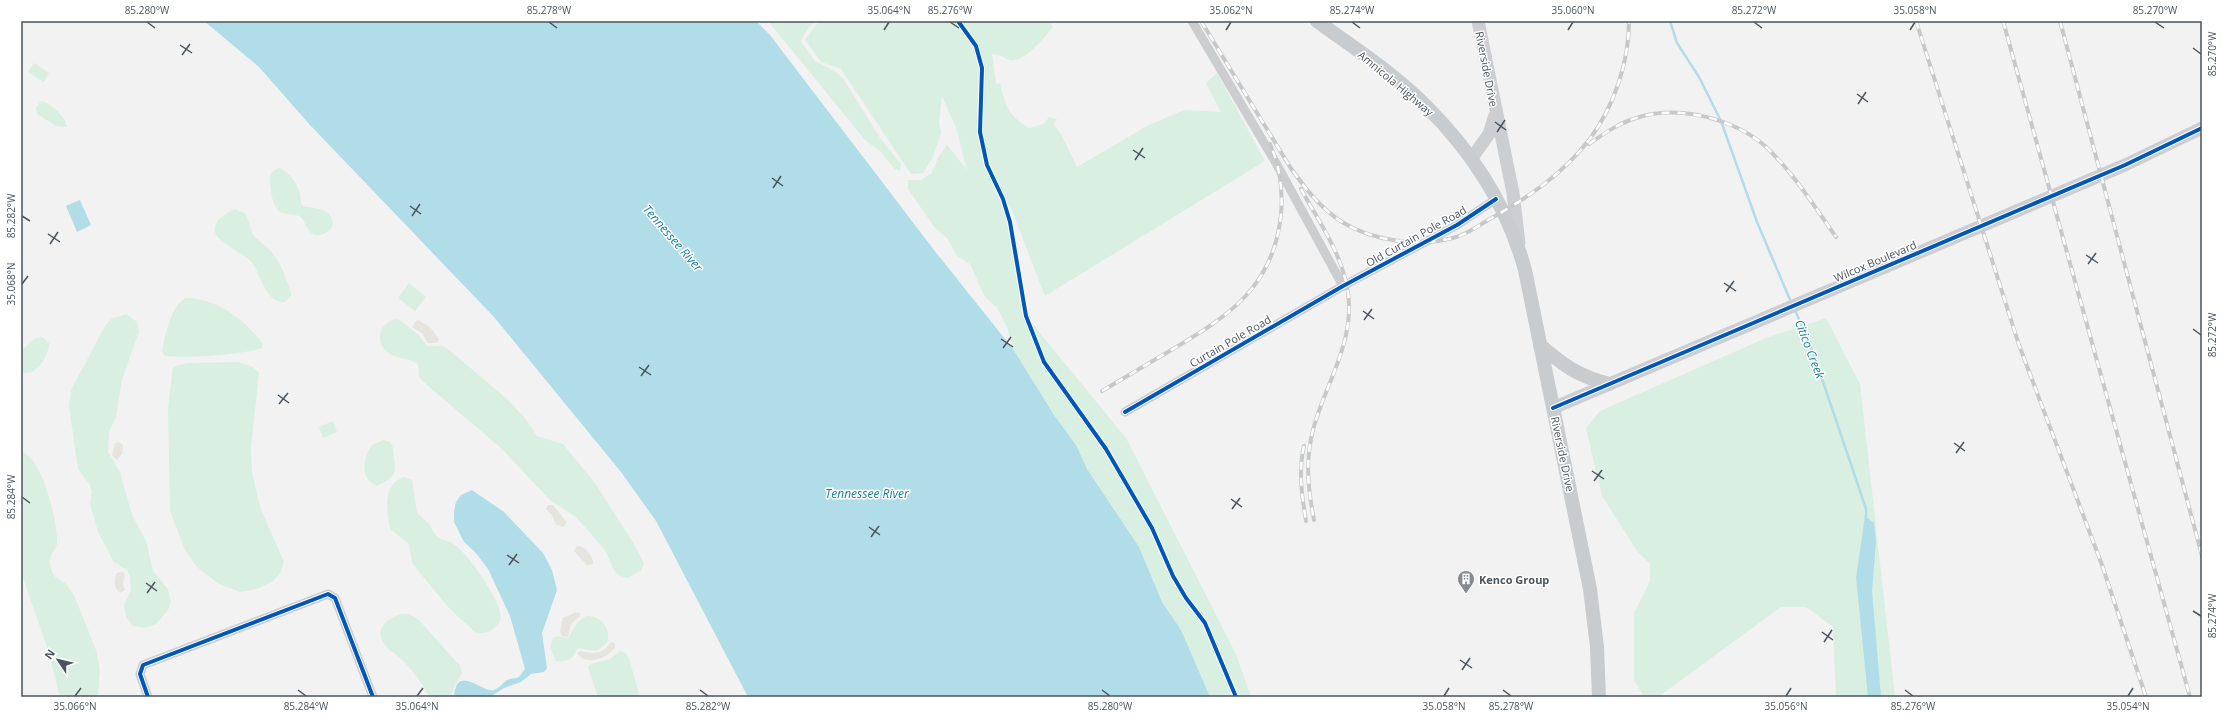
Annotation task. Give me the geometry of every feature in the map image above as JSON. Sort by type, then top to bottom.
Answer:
[{"type":"main road","name":"Amnicola Highway","points":[[1317,21],[1414,96],[1450,131],[1481,174]]},
{"type":"main road","name":"Riverside Drive","points":[[1471,159],[1489,134],[1495,112],[1478,21]]},
{"type":"main road","points":[[1495,112],[1513,193],[1521,258]]},
{"type":"main road","name":"Wilcox Boulevard","points":[[1553,408],[2125,165],[2202,128]]},
{"type":"main road","name":"Riverside Drive","points":[[1481,174],[1510,227],[1521,258],[1590,589],[1597,647],[1599,697]]},
{"type":"main road","points":[[1540,344],[1569,370],[1588,379],[1609,384]]},
{"type":"street","points":[[1192,21],[1276,163],[1343,286]]},
{"type":"street","name":"Old Curtain Pole Road","points":[[1343,286],[1457,225],[1496,199]]},
{"type":"street","name":"Curtain Pole Road","points":[[1125,412],[1343,286]]},
{"type":"street","points":[[148,697],[140,674],[141,667],[146,663],[328,594],[335,598],[373,697]]},
{"type":"green space","points":[[768,21],[815,21],[804,34],[801,42],[815,61],[833,70],[843,78],[880,138],[901,164],[900,171],[895,169],[879,150],[866,141]]},
{"type":"green space","points":[[819,21],[1050,21],[1053,27],[1033,49],[1021,58],[1010,60],[999,55],[992,54],[996,84],[1000,83],[1006,104],[1012,114],[1016,119],[1029,128],[1044,124],[1049,117],[1057,119],[1053,124],[1061,134],[1077,167],[1147,126],[1184,110],[1221,112],[1206,83],[1217,73],[1265,161],[1045,296],[1009,203],[1026,316],[1126,438],[1236,654],[1251,697],[1207,697],[1087,469],[1013,349],[1007,327],[997,308],[985,297],[970,264],[957,256],[947,238],[935,228],[908,189],[908,180],[921,180],[931,174],[939,156],[947,145],[967,170],[957,130],[942,96],[939,121],[941,133],[932,159],[923,173],[911,174],[841,69],[821,62],[805,40]]},
{"type":"green space","points":[[34,63],[49,73],[44,82],[28,72]]},
{"type":"green space","points":[[41,101],[49,104],[61,115],[67,127],[56,126],[37,114],[36,107]]},
{"type":"green space","points":[[278,168],[289,174],[295,182],[299,190],[303,206],[325,211],[329,214],[333,223],[329,231],[323,234],[314,235],[311,233],[301,217],[286,214],[277,209],[272,198],[270,176],[272,172]]},
{"type":"green space","points":[[235,209],[246,214],[253,235],[271,251],[281,266],[291,292],[291,296],[285,302],[278,301],[273,298],[264,287],[253,264],[244,256],[224,243],[216,235],[215,226],[217,222],[227,213]]},
{"type":"green space","points":[[409,283],[426,297],[415,311],[398,298]]},
{"type":"green space","points":[[185,298],[208,301],[229,312],[256,335],[263,344],[262,348],[213,356],[183,357],[164,355],[162,350],[169,322],[180,302]]},
{"type":"green space","points":[[126,314],[137,322],[139,332],[122,379],[116,417],[109,432],[108,452],[120,472],[132,515],[146,541],[153,571],[168,589],[171,602],[168,610],[156,624],[144,628],[133,626],[126,617],[124,605],[131,590],[130,576],[127,570],[114,562],[98,532],[90,503],[92,492],[90,485],[78,469],[69,406],[71,390],[104,328],[111,319]]},
{"type":"green space","points":[[1826,318],[1860,384],[1895,697],[1836,697],[1833,627],[1806,607],[1781,607],[1658,697],[1644,697],[1634,680],[1634,613],[1650,581],[1650,564],[1637,551],[1602,496],[1586,428],[1600,411],[1766,338]]},
{"type":"green space","points":[[398,319],[418,334],[427,346],[442,346],[449,350],[506,398],[525,418],[537,436],[563,444],[595,483],[632,541],[644,563],[641,571],[627,578],[618,575],[614,570],[605,550],[576,517],[550,500],[502,449],[427,385],[419,377],[418,364],[393,356],[386,351],[380,341],[381,331],[387,323]]},
{"type":"green space","points":[[42,337],[49,343],[47,354],[44,359],[36,369],[31,372],[21,372],[21,351],[34,339]]},
{"type":"green space","points":[[238,362],[253,367],[259,373],[251,447],[252,472],[260,507],[284,562],[280,573],[273,581],[257,589],[240,592],[219,584],[197,567],[185,550],[170,511],[168,408],[173,367],[187,363]]},
{"type":"green space","points":[[333,421],[337,432],[323,438],[319,427]]},
{"type":"green space","points":[[383,440],[390,442],[392,446],[395,468],[391,478],[377,486],[371,483],[367,478],[364,468],[366,456],[372,445]]},
{"type":"green space","points":[[21,452],[29,456],[36,465],[42,477],[52,507],[57,534],[57,544],[50,560],[51,569],[55,577],[65,583],[74,595],[96,650],[100,670],[98,697],[60,697],[47,647],[21,572]]},
{"type":"green space","points":[[404,477],[412,480],[417,513],[429,524],[436,536],[453,543],[461,551],[476,568],[496,600],[501,618],[492,630],[484,633],[476,633],[449,608],[412,563],[409,544],[390,529],[387,506],[389,492],[397,481]]},
{"type":"green space","points":[[402,614],[409,614],[419,620],[460,666],[462,673],[454,687],[451,697],[429,697],[420,681],[412,671],[383,643],[381,630],[383,626],[393,617]]},
{"type":"green space","points":[[586,616],[591,616],[601,620],[607,628],[607,643],[596,651],[578,648],[572,658],[561,662],[556,661],[550,648],[553,638],[557,636],[568,638],[577,623]]},
{"type":"green space","points":[[620,651],[626,653],[629,659],[640,697],[598,697],[588,667],[591,664],[610,659]]},
{"type":"sand","points":[[418,320],[430,327],[439,339],[437,343],[428,343],[422,333],[413,328],[414,323]]},
{"type":"sand","points":[[119,442],[123,445],[122,454],[117,460],[112,455],[115,443]]},
{"type":"sand","points":[[548,505],[553,505],[567,522],[564,527],[556,525],[552,515],[546,509]]},
{"type":"sand","points":[[577,546],[583,547],[588,552],[592,558],[593,564],[587,565],[574,551]]},
{"type":"sand","points":[[117,573],[125,573],[123,584],[125,590],[120,593],[116,589],[115,581]]},
{"type":"sand","points":[[576,612],[580,613],[580,616],[571,624],[568,637],[562,636],[560,632],[563,618]]},
{"type":"sand","points":[[611,642],[615,643],[615,648],[607,655],[596,660],[586,660],[577,653],[581,651],[590,653],[598,652],[608,646]]},
{"type":"water","name":"Tennessee River","points":[[204,21],[756,21],[770,35],[934,250],[1013,349],[1054,415],[1076,445],[1087,469],[1139,547],[1162,602],[1181,630],[1210,697],[748,697],[656,521],[621,472],[494,317],[310,125],[259,67]]},
{"type":"water","points":[[80,200],[91,225],[77,232],[66,206]]},
{"type":"water","points":[[472,490],[504,512],[543,553],[552,570],[557,590],[542,633],[547,668],[544,672],[531,674],[521,682],[504,688],[490,697],[454,696],[456,686],[465,680],[483,688],[494,690],[507,680],[519,677],[525,669],[510,616],[488,569],[475,552],[464,542],[454,522],[456,502],[461,495]]},
{"type":"water","points":[[1865,516],[1874,523],[1876,542],[1872,591],[1881,697],[1868,697],[1856,578]]},
{"type":"waterway","name":"Citico Creek","points":[[1670,21],[1677,43],[1699,77],[1721,121],[1757,222],[1791,302]]},
{"type":"waterway","name":"Citico Creek","points":[[1795,310],[1814,355],[1866,509],[1866,519]]},
{"type":"railway","points":[[1201,21],[1290,167],[1307,190],[1320,204],[1342,222],[1354,229],[1382,238],[1411,242],[1439,241],[1462,235],[1530,195],[1555,175],[1578,153],[1598,127],[1613,99],[1623,68],[1629,21]]},
{"type":"railway","points":[[1916,21],[2019,345],[2102,565],[2146,697]]},
{"type":"railway","points":[[2003,21],[2190,697]]},
{"type":"railway","points":[[2060,21],[2202,556]]},
{"type":"railway","points":[[1589,144],[1621,124],[1635,118],[1658,113],[1691,114],[1723,122],[1752,137],[1765,146],[1775,156],[1803,190],[1836,237]]},
{"type":"railway","points":[[1102,391],[1213,324],[1230,311],[1258,280],[1269,262],[1276,240],[1281,215],[1282,197],[1280,179],[1270,144]]},
{"type":"railway","points":[[1301,189],[1336,252],[1345,279],[1348,293],[1349,311],[1347,329],[1338,363],[1318,413],[1310,441],[1308,475],[1314,520]]},
{"type":"railway","points":[[1304,446],[1301,475],[1306,521]]},
{"type":"cycle path","points":[[958,21],[976,46],[982,68],[980,132],[987,165],[1003,199],[1010,222],[1026,316],[1044,362],[1106,449],[1152,528],[1173,576],[1186,598],[1205,623],[1236,697]]},
{"type":"cycle path","points":[[1553,408],[2125,165],[2202,128]]},
{"type":"cycle path","points":[[1125,412],[1343,286],[1457,225],[1496,199]]},
{"type":"cycle path","points":[[148,697],[140,674],[143,665],[328,594],[335,598],[373,697]]},
{"type":"place","name":"Kenco Group","points":[[1466,594]]}]
